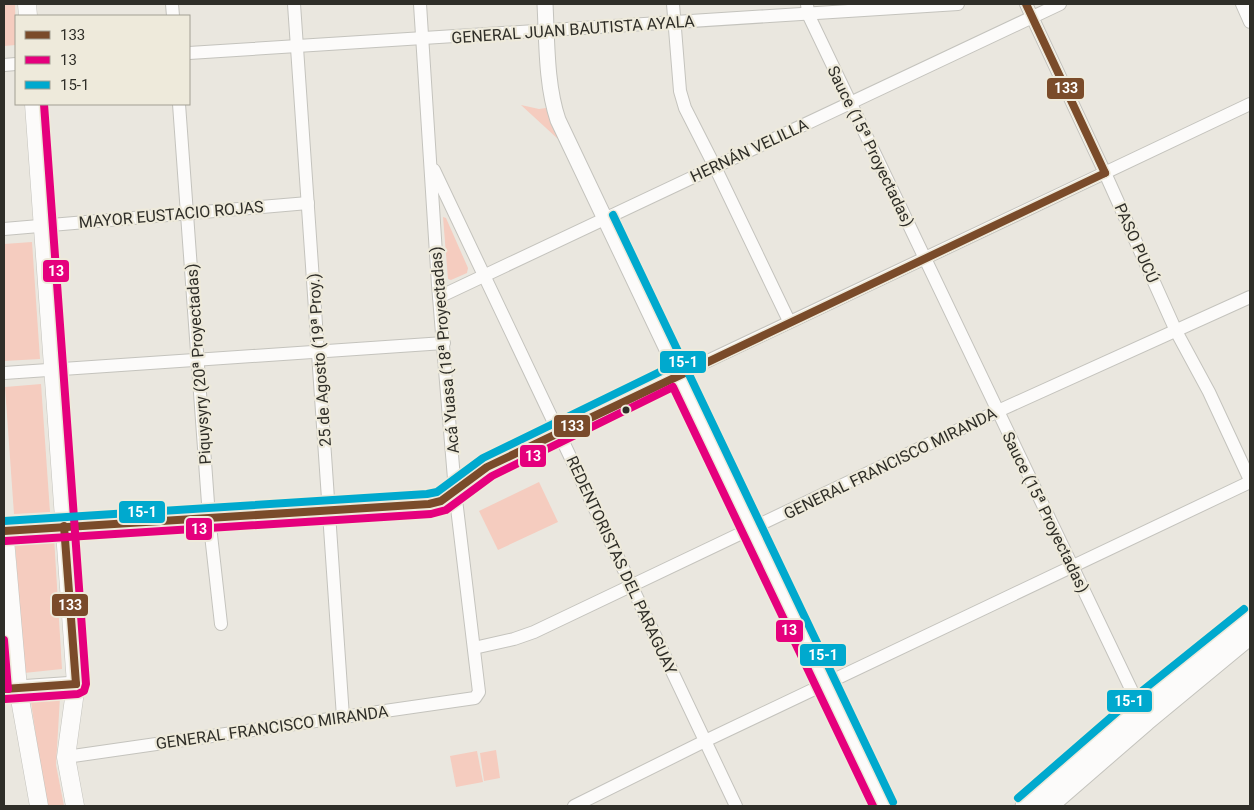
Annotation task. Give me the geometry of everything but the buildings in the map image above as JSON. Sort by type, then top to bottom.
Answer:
[{"type":"main road","points":[[34,105],[76,684],[66,757],[75,806]]},
{"type":"main road","points":[[4,530],[11,688],[39,806]]},
{"type":"main road","points":[[1048,806],[1142,714],[1250,616]]},
{"type":"main road","points":[[1025,806],[1142,714],[1250,635]]},
{"type":"street","name":"25 de Agosto (19ª Proy.)","points":[[294,4],[343,717]]},
{"type":"street","name":"Acá Yuasa (18ª Proyectadas)","points":[[420,4],[439,297],[455,491],[478,696]]},
{"type":"street","points":[[545,4],[554,109],[604,219],[884,806]]},
{"type":"street","points":[[673,4],[680,91],[684,108],[715,167],[790,322]]},
{"type":"street","name":"GENERAL JUAN BAUTISTA AYALA","points":[[190,53],[674,22],[807,9],[958,4]]},
{"type":"street","name":"PASO PUCÚ","points":[[1026,4],[1105,172],[1176,331],[1209,392],[1250,481]]},
{"type":"street","name":"HERNÁN VELILLA","points":[[439,297],[1060,4]]},
{"type":"street","points":[[1242,4],[1250,22]]},
{"type":"street","name":"Sauce (15ª Proyectadas)","points":[[807,9],[1142,714]]},
{"type":"street","points":[[4,530],[429,504],[441,501],[487,466],[1250,104]]},
{"type":"street","name":"Piquysyry (20ª Proyectadas)","points":[[179,105],[210,517],[221,624]]},
{"type":"street","name":"REDENTORISTAS DEL PARAGUAY","points":[[430,162],[736,806]]},
{"type":"street","name":"MAYOR EUSTACIO ROJAS","points":[[4,229],[308,202]]},
{"type":"street","name":"GENERAL FRANCISCO MIRANDA","points":[[474,648],[514,639],[534,632],[632,587],[998,411],[1250,297]]},
{"type":"street","points":[[4,373],[444,343]]},
{"type":"street","points":[[574,806],[705,741],[1250,481]]},
{"type":"street","points":[[11,688],[76,684]]},
{"type":"street","name":"GENERAL FRANCISCO MIRANDA","points":[[66,757],[475,698],[478,696]]},
{"type":"shaded area","points":[[4,4],[15,4],[15,45],[4,46]]},
{"type":"shaded area","points":[[521,105],[539,109],[546,108],[558,139]]},
{"type":"shaded area","points":[[443,217],[446,218],[468,268],[467,273],[451,280],[448,279]]},
{"type":"shaded area","points":[[32,242],[40,359],[4,361],[4,244]]},
{"type":"shaded area","points":[[41,384],[50,512],[14,514],[5,387]]},
{"type":"shaded area","points":[[539,482],[558,522],[498,550],[479,511]]},
{"type":"shaded area","points":[[54,537],[62,669],[24,673],[15,543]]},
{"type":"shaded area","points":[[60,697],[56,765],[64,806],[46,806],[31,702]]},
{"type":"shaded area","points":[[496,750],[500,778],[484,781],[480,753]]},
{"type":"shaded area","points":[[477,751],[483,782],[456,787],[450,756]]},
{"type":"transit line","name":"133","points":[[1026,4],[1105,173]]},
{"type":"transit line","name":"13","points":[[5,699],[78,694],[84,691],[86,684],[44,105]]},
{"type":"transit line","name":"133","points":[[4,531],[429,504],[441,501],[487,467],[1105,173]]},
{"type":"transit line","name":"15-1","points":[[613,215],[893,802]]},
{"type":"transit line","name":"15-1","points":[[4,521],[437,492],[483,458],[674,365]]},
{"type":"transit line","name":"13","points":[[5,541],[431,514],[446,510],[492,476],[673,387],[873,806]]},
{"type":"transit line","name":"133","points":[[64,526],[76,684]]},
{"type":"transit line","name":"15-1","points":[[1018,798],[1132,699],[1244,609]]},
{"type":"transit line","name":"13","points":[[4,640],[8,689]]},
{"type":"transit line","name":"133","points":[[4,689],[76,684]]}]
